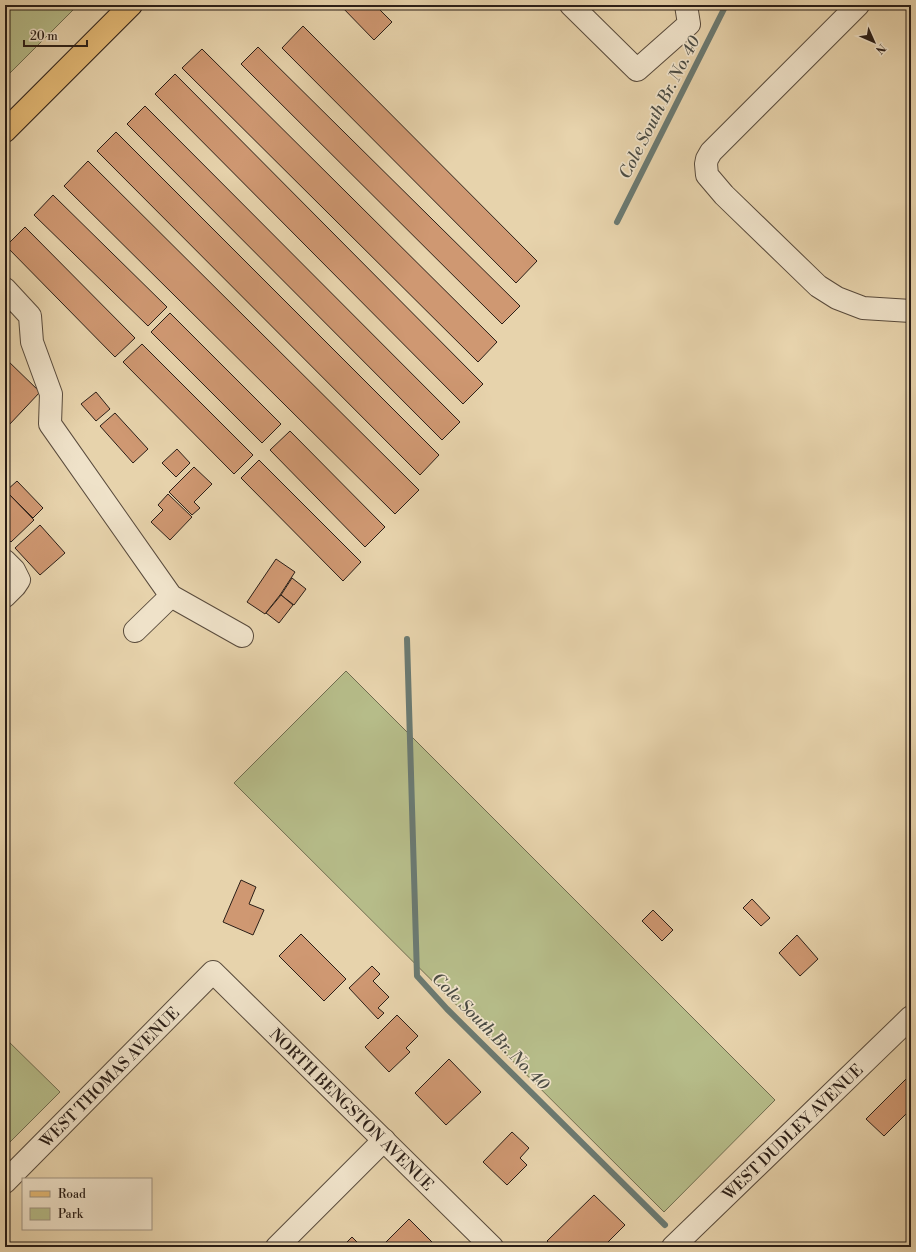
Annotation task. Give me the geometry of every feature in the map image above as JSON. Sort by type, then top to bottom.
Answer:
[{"type":"main road","points":[[5,131],[131,5]]},
{"type":"street","points":[[858,5],[711,152],[707,159],[706,175],[724,195],[818,286],[837,298],[863,308],[911,311]]},
{"type":"street","points":[[577,7],[637,70],[688,14]]},
{"type":"street","points":[[5,289],[30,316],[32,342],[51,394],[50,424],[171,596],[242,636]]},
{"type":"street","points":[[5,561],[14,570],[19,580],[5,596]]},
{"type":"street","points":[[135,631],[171,596]]},
{"type":"street","name":"NORTH BENGSTON AVENUE","points":[[213,972],[492,1247]]},
{"type":"street","name":"WEST THOMAS AVENUE","points":[[5,1182],[213,972]]},
{"type":"street","name":"WEST DUDLEY AVENUE","points":[[673,1247],[911,1017]]},
{"type":"street","points":[[277,1247],[384,1140]]},
{"type":"green space","points":[[5,5],[78,5],[5,78]]},
{"type":"green space","points":[[346,671],[775,1100],[664,1212],[234,783]]},
{"type":"green space","points":[[5,1038],[60,1092],[5,1147]]},
{"type":"building","points":[[340,5],[375,5],[392,22],[374,40]]},
{"type":"building","points":[[303,26],[537,261],[516,283],[282,48]]},
{"type":"building","points":[[258,47],[520,306],[502,324],[241,64]]},
{"type":"building","points":[[202,49],[497,342],[478,362],[182,68]]},
{"type":"building","points":[[175,74],[483,384],[463,404],[155,94]]},
{"type":"building","points":[[145,106],[460,422],[442,440],[127,124]]},
{"type":"building","points":[[116,132],[439,455],[420,475],[97,151]]},
{"type":"building","points":[[88,161],[419,490],[395,514],[64,186]]},
{"type":"building","points":[[53,195],[167,307],[148,326],[34,215]]},
{"type":"building","points":[[25,227],[135,338],[115,357],[6,246]]},
{"type":"building","points":[[5,302],[13,310],[5,317]]},
{"type":"building","points":[[170,313],[281,424],[262,443],[151,332]]},
{"type":"building","points":[[142,344],[253,455],[234,474],[123,362]]},
{"type":"building","points":[[6,359],[40,392],[9,425],[5,421]]},
{"type":"building","points":[[96,392],[110,409],[96,421],[81,404]]},
{"type":"building","points":[[115,413],[148,449],[133,463],[100,426]]},
{"type":"building","points":[[290,431],[385,527],[365,547],[270,450]]},
{"type":"building","points":[[177,449],[190,463],[176,477],[162,463]]},
{"type":"building","points":[[259,460],[361,562],[343,581],[241,478]]},
{"type":"building","points":[[194,467],[212,484],[194,502],[200,508],[192,515],[169,492]]},
{"type":"building","points":[[17,481],[43,508],[33,518],[6,491]]},
{"type":"building","points":[[5,490],[34,520],[11,542],[5,536]]},
{"type":"building","points":[[168,494],[192,517],[170,540],[151,522],[163,510],[158,505]]},
{"type":"building","points":[[40,525],[65,553],[40,575],[15,548]]},
{"type":"building","points":[[276,559],[295,572],[265,614],[247,602]]},
{"type":"building","points":[[292,578],[306,589],[294,605],[281,595]]},
{"type":"building","points":[[281,595],[293,605],[279,623],[266,613]]},
{"type":"building","points":[[241,880],[256,887],[249,904],[264,910],[253,935],[223,922]]},
{"type":"building","points":[[752,899],[770,918],[761,926],[743,908]]},
{"type":"building","points":[[653,910],[673,930],[662,941],[642,921]]},
{"type":"building","points":[[301,934],[346,979],[324,1001],[279,956]]},
{"type":"building","points":[[797,935],[818,959],[800,976],[779,953]]},
{"type":"building","points":[[372,966],[380,974],[373,981],[389,997],[378,1008],[384,1013],[378,1019],[349,988]]},
{"type":"building","points":[[397,1015],[418,1036],[406,1048],[410,1052],[389,1072],[365,1047]]},
{"type":"building","points":[[449,1059],[481,1092],[446,1125],[415,1093]]},
{"type":"building","points":[[906,1079],[911,1084],[911,1109],[884,1136],[866,1119]]},
{"type":"building","points":[[512,1132],[529,1148],[520,1158],[527,1165],[507,1185],[483,1162]]},
{"type":"building","points":[[594,1195],[625,1225],[603,1247],[553,1247],[547,1241]]},
{"type":"building","points":[[409,1219],[437,1247],[390,1247],[386,1242]]},
{"type":"building","points":[[352,1237],[362,1247],[342,1247]]},
{"type":"waterway","name":"Cole South Br. No. 40","points":[[617,222],[726,5]]},
{"type":"waterway","name":"Cole South Br. No. 40","points":[[407,639],[417,976],[447,1009],[665,1225]]}]
